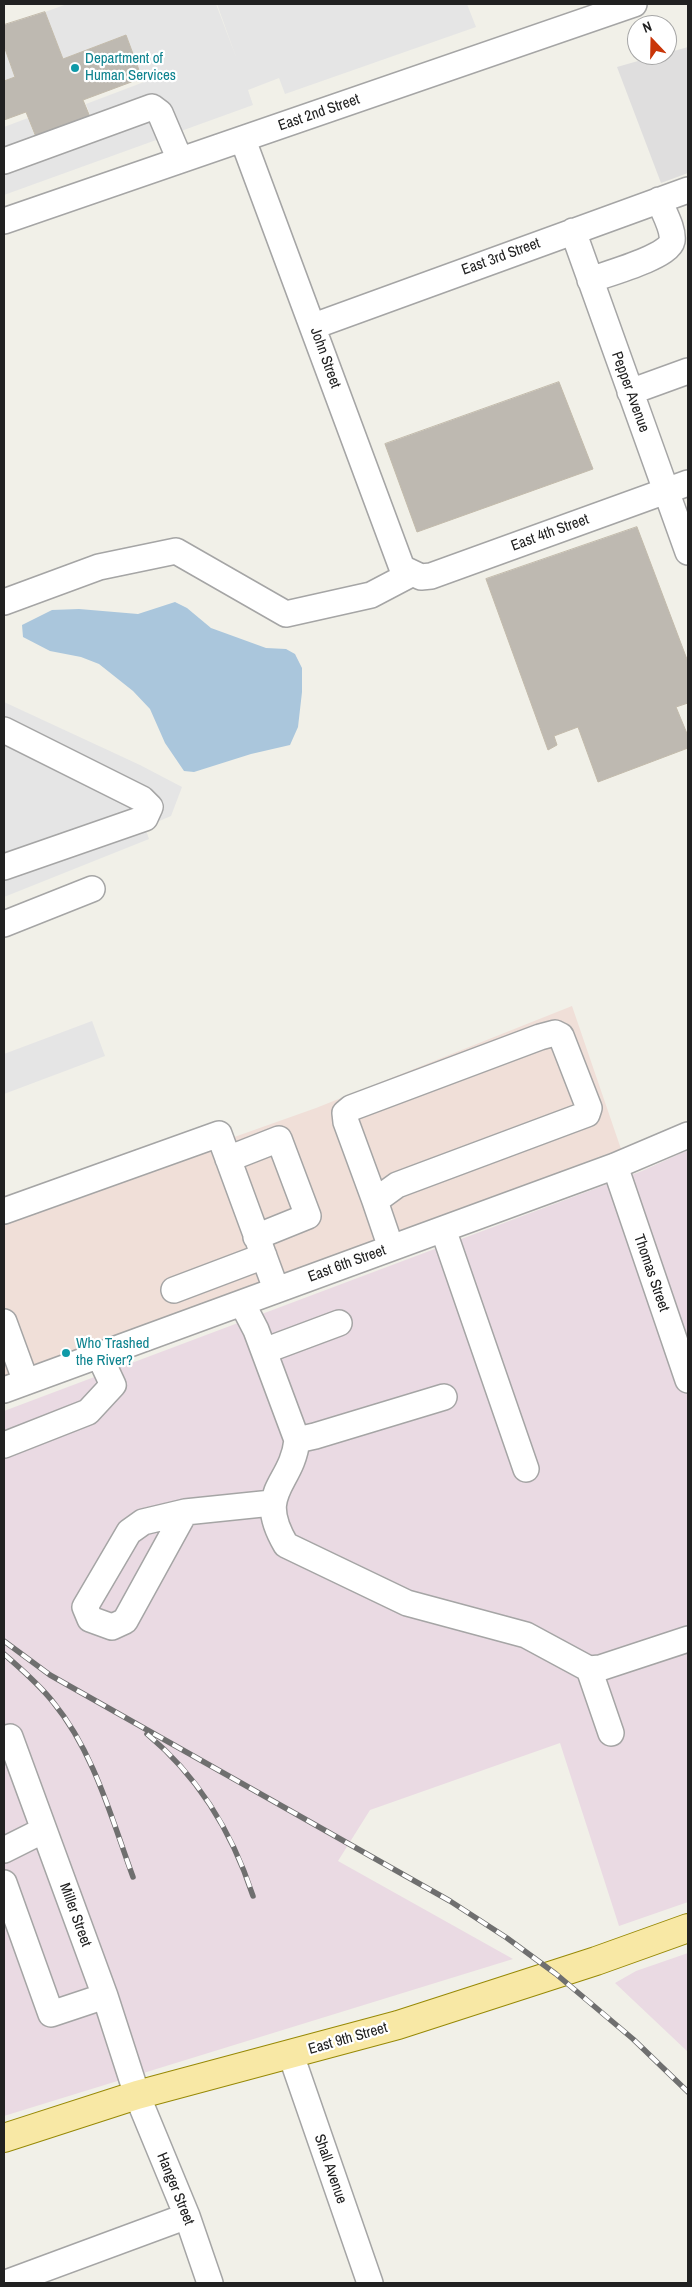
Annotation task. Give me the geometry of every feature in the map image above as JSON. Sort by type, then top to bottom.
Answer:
[{"type":"main road","name":"East 9th Street","points":[[4,2138],[136,2095],[398,2025],[596,1961],[688,1928]]},
{"type":"street","name":"East 2nd Street","points":[[4,221],[634,4]]},
{"type":"street","points":[[4,161],[152,107],[160,112],[180,160]]},
{"type":"street","name":"John Street","points":[[243,140],[314,326],[402,568],[411,574]]},
{"type":"street","name":"East 3rd Street","points":[[314,326],[688,190]]},
{"type":"street","points":[[590,280],[652,257],[668,249],[672,240],[670,228],[659,200]]},
{"type":"street","name":"Pepper Avenue","points":[[573,231],[630,392],[677,487],[688,552]]},
{"type":"street","points":[[630,392],[688,371]]},
{"type":"street","name":"East 4th Street","points":[[411,574],[421,577],[431,576],[677,487]]},
{"type":"street","points":[[4,602],[99,567],[176,552],[286,614],[371,595],[411,574]]},
{"type":"street","points":[[4,730],[142,799],[150,807],[146,818],[4,867]]},
{"type":"street","points":[[4,924],[92,890]]},
{"type":"street","points":[[375,1201],[397,1185],[587,1114],[589,1108],[561,1036],[555,1033],[540,1037],[351,1108],[345,1113],[346,1122],[391,1248]]},
{"type":"street","points":[[4,1211],[219,1134],[276,1289]]},
{"type":"street","name":"East 6th Street","points":[[15,1386],[615,1166],[688,1135]]},
{"type":"street","points":[[174,1290],[260,1246],[308,1216],[279,1138],[228,1159]]},
{"type":"street","name":"Thomas Street","points":[[615,1166],[688,1380]]},
{"type":"street","points":[[443,1229],[526,1469]]},
{"type":"street","points":[[242,1303],[264,1351],[297,1440],[295,1454],[272,1503],[278,1532],[286,1545],[408,1603],[526,1635],[589,1669],[600,1668],[688,1639]]},
{"type":"street","points":[[4,1322],[15,1386]]},
{"type":"street","points":[[264,1351],[339,1323]]},
{"type":"street","points":[[4,1445],[88,1412],[113,1385],[99,1355]]},
{"type":"street","points":[[297,1440],[444,1397]]},
{"type":"street","points":[[185,1512],[125,1621],[112,1627],[90,1619],[85,1607],[129,1532],[144,1522],[185,1512],[272,1503]]},
{"type":"street","points":[[589,1669],[611,1733]]},
{"type":"street","name":"Miller Street","points":[[7,1738],[44,1830],[105,1996],[136,2095]]},
{"type":"street","points":[[4,1850],[44,1830]]},
{"type":"street","points":[[4,1883],[51,2014],[105,1996]]},
{"type":"street","name":"Shall Avenue","points":[[291,2055],[370,2283]]},
{"type":"street","name":"Hanger Street","points":[[136,2095],[187,2216],[210,2283]]},
{"type":"street","points":[[6,2283],[187,2216]]},
{"type":"shaded area","points":[[67,4],[216,4],[236,57],[217,4],[467,4],[476,27],[285,94],[279,78],[248,90],[253,105],[4,195],[4,127],[28,118],[36,139],[91,118],[86,104],[144,82],[126,35],[63,59],[45,12]]},
{"type":"shaded area","points":[[4,46],[15,77],[4,81]]},
{"type":"shaded area","points":[[688,47],[688,173],[661,183],[617,67],[627,64],[677,65],[677,50]]},
{"type":"shaded area","points":[[4,702],[140,765],[182,787],[171,816],[145,827],[149,839],[4,897]]},
{"type":"shaded area","points":[[572,1006],[621,1149],[4,1381],[4,1221],[57,1200],[316,1108]]},
{"type":"shaded area","points":[[92,1021],[105,1056],[4,1094],[4,1054]]},
{"type":"shaded area","points":[[688,1150],[688,1902],[619,1926],[560,1743],[370,1810],[338,1861],[513,1959],[4,2116],[4,1411],[642,1171]]},
{"type":"shaded area","points":[[688,1953],[688,2052],[615,1983],[636,1971]]},
{"type":"water","points":[[175,602],[187,608],[211,628],[266,648],[286,649],[295,654],[302,668],[302,692],[298,727],[290,745],[251,754],[194,772],[184,771],[165,743],[150,709],[133,691],[99,664],[81,657],[50,651],[23,637],[22,625],[52,610],[79,609],[138,614]]},
{"type":"building","name":"Department of Human Services","points":[[45,12],[63,59],[126,35],[142,78],[83,100],[90,117],[36,137],[26,112],[4,120],[4,81],[15,77],[4,46],[4,25]]},
{"type":"building","points":[[559,382],[593,469],[417,532],[385,444]]},
{"type":"building","points":[[637,527],[688,662],[688,703],[676,707],[688,736],[688,748],[598,782],[578,727],[554,736],[557,745],[548,750],[486,579]]},
{"type":"railway","points":[[4,1641],[50,1675],[450,1901],[507,1938],[556,1974],[633,2039],[688,2092]]},
{"type":"railway","points":[[4,1654],[48,1695],[80,1742],[109,1808],[133,1877]]},
{"type":"railway","points":[[147,1734],[183,1768],[212,1807],[235,1850],[253,1896]]},
{"type":"place","name":"Department of Human Services","points":[[75,68]]},
{"type":"place","name":"Who Trashed the River?","points":[[66,1353]]}]
